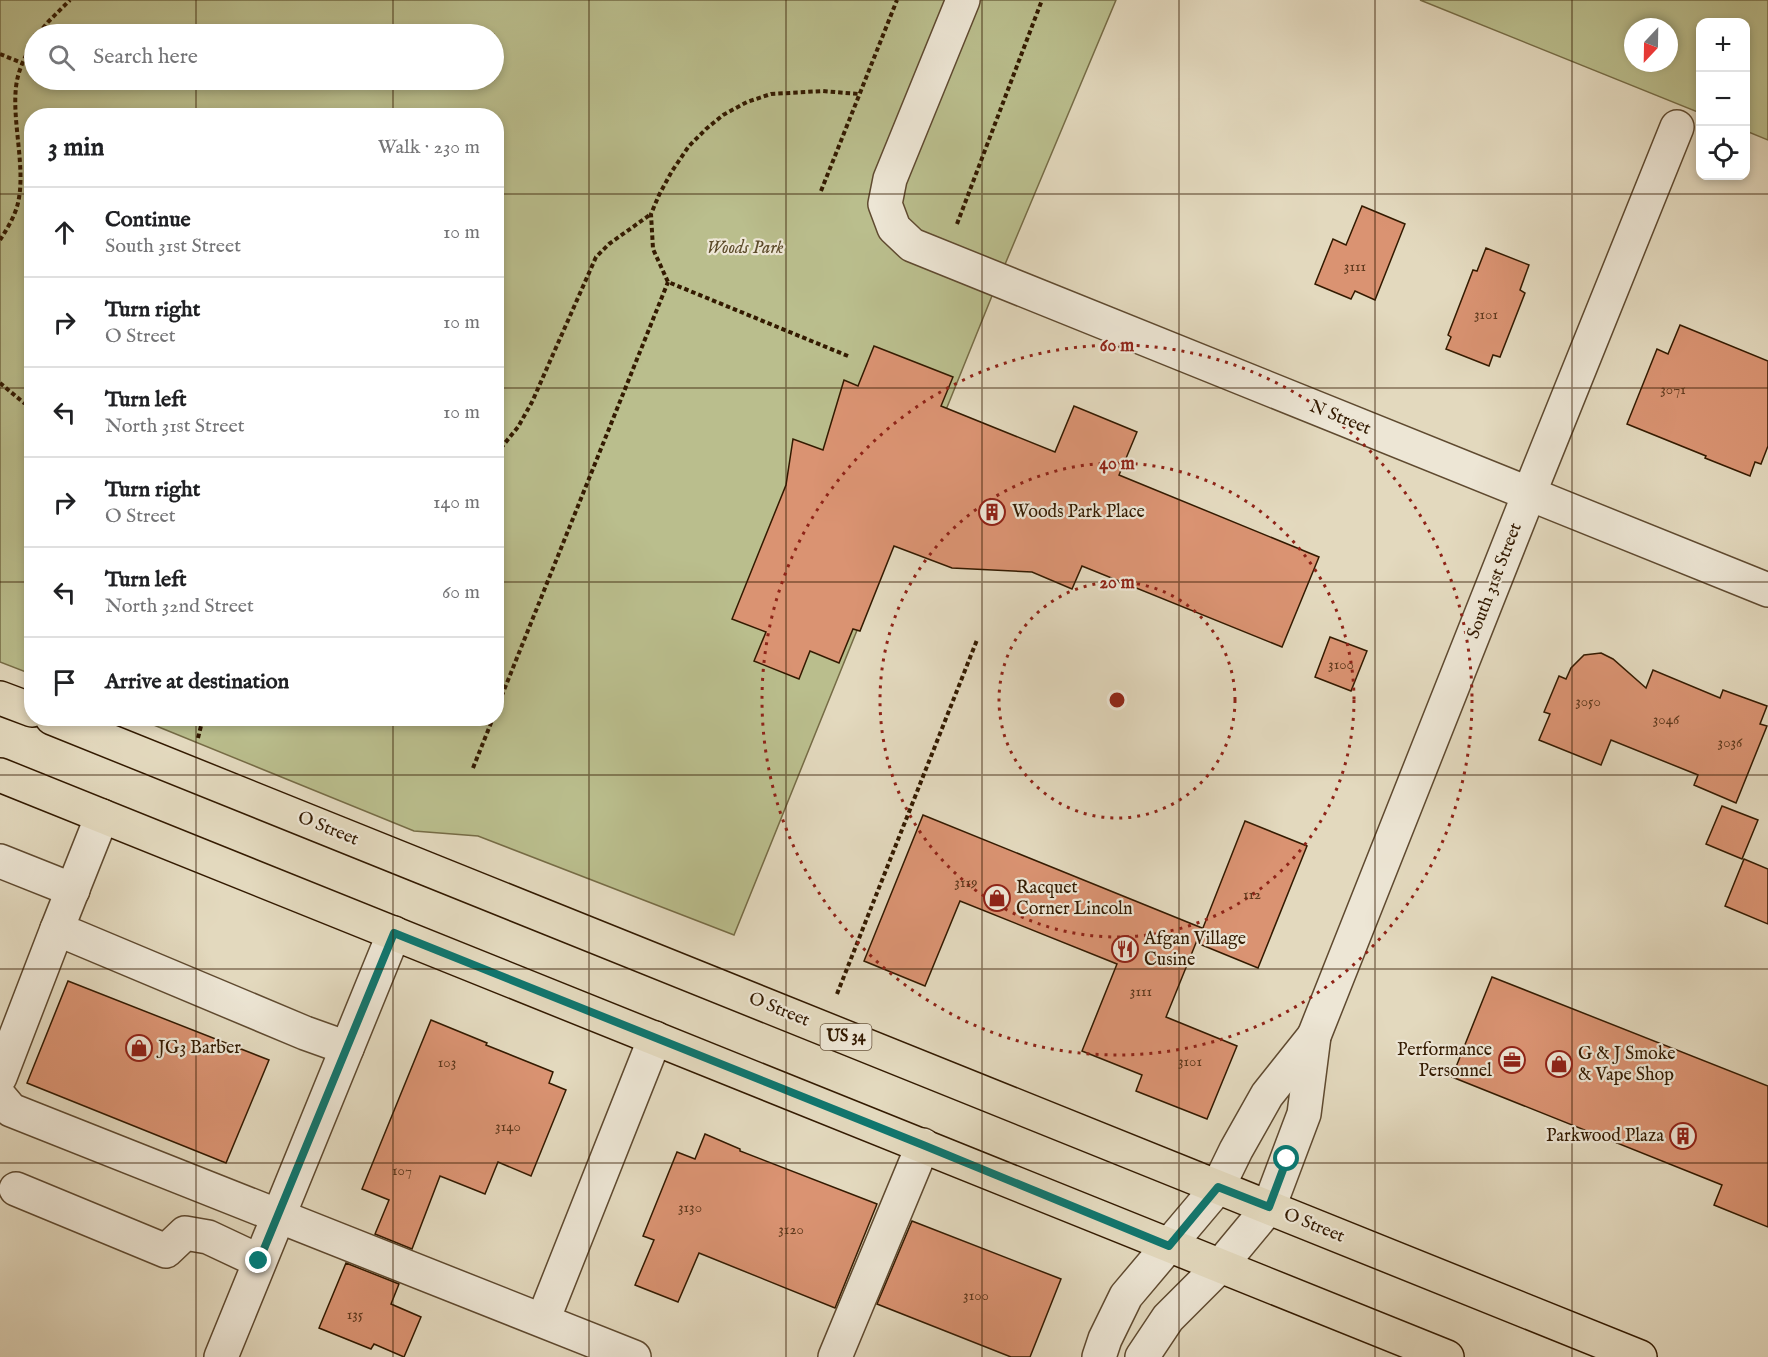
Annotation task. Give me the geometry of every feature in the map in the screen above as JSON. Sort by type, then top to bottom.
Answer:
[{"type":"main road","points":[[0,698],[24,707]]},
{"type":"main road","name":"O Street","points":[[72,726],[1640,1357]]},
{"type":"main road","points":[[0,775],[1448,1357]]},
{"type":"street","name":"N Street","points":[[963,0],[890,179],[885,204],[894,228],[912,245],[1768,591]]},
{"type":"street","name":"South 31st Street","points":[[1142,1357],[1168,1318],[1220,1266],[1269,1207],[1304,1114],[1314,1036],[1677,127]]},
{"type":"street","points":[[0,1077],[102,816]]},
{"type":"street","points":[[2,869],[73,890]]},
{"type":"street","points":[[57,929],[305,1033],[347,1047]]},
{"type":"street","points":[[220,1357],[394,933]]},
{"type":"street","name":"South 31st Street","points":[[1098,1357],[1126,1296],[1218,1187],[1267,1095],[1314,1036]]},
{"type":"street","points":[[543,1320],[655,1038]]},
{"type":"street","points":[[0,1098],[11,1110],[634,1357]]},
{"type":"street","points":[[835,1357],[923,1145]]},
{"type":"street","points":[[16,1189],[166,1251],[185,1233],[208,1237],[259,1261]]},
{"type":"path","points":[[46,24],[70,0]]},
{"type":"path","points":[[821,191],[897,0]]},
{"type":"path","points":[[943,259],[1042,0]]},
{"type":"path","points":[[0,54],[22,63]]},
{"type":"path","points":[[0,240],[9,226],[18,203],[20,185],[16,94],[24,59]]},
{"type":"path","points":[[848,356],[668,282],[653,249],[651,214],[659,195],[690,146],[723,115],[747,102],[771,94],[823,91],[859,94]]},
{"type":"path","points":[[504,444],[518,427],[532,402],[596,257],[609,244],[651,214]]},
{"type":"path","points":[[504,690],[668,282]]},
{"type":"path","points":[[0,383],[24,403]]},
{"type":"path","points":[[837,995],[977,640]]},
{"type":"path","points":[[195,747],[201,726]]},
{"type":"path","points":[[473,768],[490,726]]},
{"type":"green space","name":"Woods Park","points":[[0,0],[1116,0],[998,281],[734,935],[478,836],[414,831],[156,726],[504,726],[504,108],[24,108],[24,671],[0,662]]},
{"type":"green space","points":[[1420,0],[1768,0],[1768,140],[1750,133],[1750,18],[1696,18],[1696,111]]},
{"type":"building","points":[[1362,206],[1405,224],[1375,300],[1355,291],[1351,299],[1315,284],[1333,239],[1346,245]]},
{"type":"building","points":[[1486,248],[1529,265],[1520,290],[1525,293],[1500,357],[1493,355],[1489,366],[1446,349],[1451,337],[1448,335],[1473,270],[1477,271]]},
{"type":"building","points":[[1680,325],[1768,361],[1768,446],[1761,464],[1755,462],[1750,476],[1627,424],[1657,349],[1668,354]]},
{"type":"building","name":"Woods Park Place","points":[[874,346],[953,377],[941,406],[1055,452],[1074,406],[1137,432],[1119,475],[1319,557],[1282,647],[1082,566],[1072,589],[1032,572],[952,568],[894,546],[860,631],[853,629],[839,663],[810,651],[799,679],[754,661],[766,632],[732,619],[786,485],[793,439],[823,450],[844,380],[858,386]]},
{"type":"building","points":[[1330,637],[1367,651],[1351,691],[1315,677]]},
{"type":"building","points":[[1601,653],[1613,659],[1646,688],[1653,670],[1720,698],[1723,690],[1767,706],[1760,724],[1767,726],[1736,803],[1694,785],[1698,775],[1611,740],[1601,765],[1539,740],[1550,714],[1544,712],[1559,676],[1566,679],[1571,668],[1584,655]]},
{"type":"building","points":[[1722,806],[1758,820],[1742,859],[1706,844]]},
{"type":"building","points":[[923,815],[1202,928],[1166,1017],[1237,1046],[1207,1119],[1136,1091],[1142,1075],[1082,1051],[1117,964],[960,901],[925,986],[864,961]]},
{"type":"building","points":[[1245,821],[1307,846],[1258,968],[1197,943]]},
{"type":"building","points":[[1744,859],[1768,869],[1768,924],[1725,906]]},
{"type":"building","name":"Parkwood Plaza","points":[[1492,977],[1768,1086],[1768,1227],[1714,1205],[1722,1185],[1452,1077]]},
{"type":"building","points":[[68,981],[269,1060],[226,1163],[27,1083]]},
{"type":"building","points":[[431,1020],[553,1072],[549,1083],[566,1090],[531,1176],[498,1162],[485,1194],[440,1176],[412,1249],[375,1234],[389,1200],[362,1189]]},
{"type":"building","points":[[705,1134],[740,1151],[877,1204],[835,1308],[699,1253],[678,1302],[635,1285],[654,1240],[643,1236],[677,1152],[695,1159]]},
{"type":"building","points":[[912,1221],[1061,1279],[1030,1357],[1011,1357],[877,1304]]},
{"type":"building","points":[[346,1263],[399,1284],[391,1304],[421,1317],[404,1357],[374,1344],[371,1349],[319,1328]]},
{"type":"place","name":"Woods Park Place","points":[[992,512]]},
{"type":"place","name":"Racquet Corner Lincoln","points":[[997,898]]},
{"type":"place","name":"Afgan Village Cusine","points":[[1125,949]]},
{"type":"place","name":"JG3 Barber","points":[[139,1048]]},
{"type":"place","name":"Performance Personnel","points":[[1512,1060]]},
{"type":"place","name":"G & J Smoke & Vape Shop","points":[[1559,1064]]},
{"type":"place","name":"Parkwood Plaza","points":[[1683,1136]]},
{"type":"route","points":[[259,1261],[394,933],[1169,1246],[1218,1187],[1269,1207],[1287,1159]]}]
